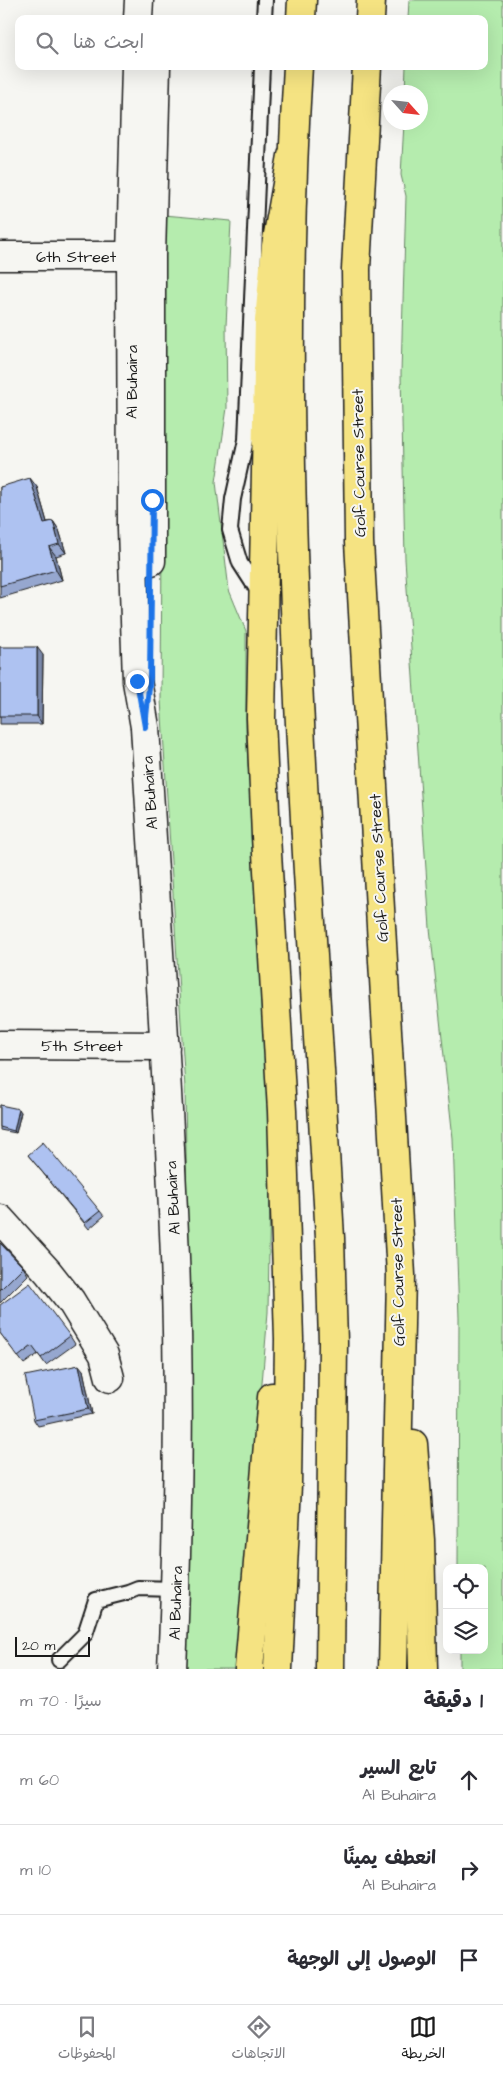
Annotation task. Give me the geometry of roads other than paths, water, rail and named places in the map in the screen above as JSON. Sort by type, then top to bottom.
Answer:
[{"type":"main road","points":[[301,15],[302,0]]},
{"type":"main road","points":[[370,0],[370,15]]},
{"type":"main road","points":[[298,70],[292,156],[289,287],[292,532],[329,1228],[333,1342],[330,1669]]},
{"type":"main road","name":"Golf Course Street","points":[[367,70],[356,269],[359,542],[401,1275],[392,1669]]},
{"type":"main road","points":[[278,1669],[287,1485],[289,1338],[282,1111],[266,836],[262,728],[269,321],[276,246],[292,156]]},
{"type":"main road","points":[[401,1275],[420,1540],[423,1669]]},
{"type":"main road","points":[[249,1669],[274,1374],[289,1338]]},
{"type":"street","points":[[138,15],[139,0]]},
{"type":"street","points":[[157,15],[158,0]]},
{"type":"street","name":"Al Buhaira","points":[[136,70],[141,256]]},
{"type":"street","name":"Al Buhaira","points":[[156,70],[141,256],[132,528],[136,671],[145,727],[165,1046],[175,1259],[177,1399],[176,1590],[172,1669]]},
{"type":"street","name":"6th Street","points":[[0,256],[141,256]]},
{"type":"street","name":"5th Street","points":[[0,1045],[165,1046]]},
{"type":"street","points":[[0,1219],[48,1272],[70,1301],[104,1355],[110,1378]]},
{"type":"lane","points":[[264,15],[265,0]]},
{"type":"lane","points":[[262,70],[246,440],[233,499],[230,530],[240,563],[264,600]]},
{"type":"lane","points":[[59,1660],[85,1634],[96,1600],[138,1588],[176,1590]]}]
